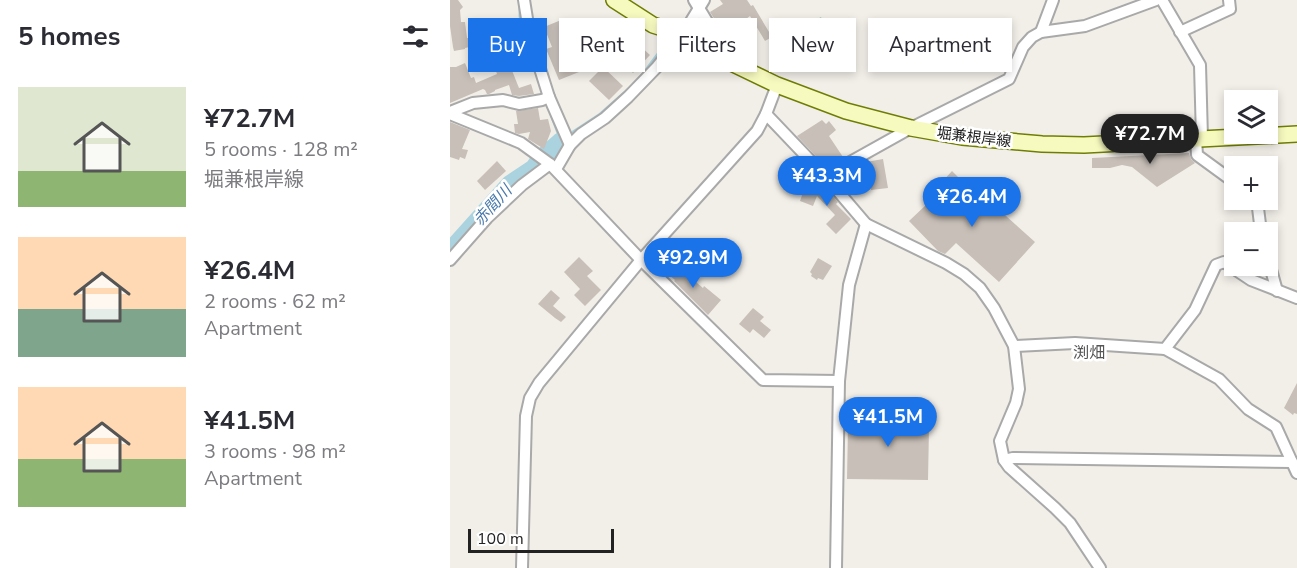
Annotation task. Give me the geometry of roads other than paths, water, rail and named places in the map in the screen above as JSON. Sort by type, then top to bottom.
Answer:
[{"type":"main road","name":"堀兼根岸線","points":[[606,0],[655,21]]},
{"type":"main road","name":"堀兼根岸線","points":[[614,0],[655,21]]},
{"type":"main road","name":"堀兼根岸線","points":[[628,0],[655,21]]},
{"type":"main road","name":"堀兼根岸線","points":[[634,0],[655,21]]},
{"type":"main road","name":"堀兼根岸線","points":[[750,72],[777,85],[846,111],[911,128],[981,140],[1084,145],[1297,134]]},
{"type":"street","points":[[524,0],[530,37],[546,99],[570,145]]},
{"type":"street","points":[[1041,32],[1053,0]]},
{"type":"street","points":[[825,176],[911,128],[1009,79],[1023,47],[1032,37],[1041,32],[1085,26],[1156,0]]},
{"type":"street","points":[[1162,0],[1200,65],[1197,156],[1224,175]]},
{"type":"street","points":[[1180,32],[1230,9],[1229,0]]},
{"type":"street","points":[[688,18],[698,3],[706,18]]},
{"type":"street","points":[[450,260],[487,218],[522,185],[553,167],[581,134],[605,118],[657,67]]},
{"type":"street","points":[[522,568],[526,416],[530,398],[539,383],[642,260],[757,131],[777,85]]},
{"type":"street","points":[[450,113],[473,103],[503,100],[519,104],[546,99]]},
{"type":"street","points":[[450,113],[521,143],[553,167],[642,260],[763,380],[839,381]]},
{"type":"street","points":[[766,114],[825,176],[866,224],[964,274],[980,288],[994,308],[1014,346],[1018,389],[1016,404],[1000,441],[1004,460],[1009,468],[1070,523],[1100,568]]},
{"type":"street","points":[[836,568],[839,381],[849,285],[866,224]]},
{"type":"street","points":[[1165,349],[1195,310],[1216,265],[1224,262],[1251,280],[1297,297]]},
{"type":"street","points":[[1273,276],[1277,291]]},
{"type":"street","points":[[1014,346],[1075,343],[1165,349],[1219,379],[1248,409],[1276,427],[1297,473]]},
{"type":"street","points":[[1004,460],[1013,458],[1292,462]]},
{"type":"waterway","name":"赤間川","points":[[520,5],[521,18]]},
{"type":"waterway","points":[[640,78],[657,55]]},
{"type":"waterway","points":[[573,132],[599,115],[633,85]]},
{"type":"waterway","name":"赤間川","points":[[552,117],[561,141]]},
{"type":"waterway","name":"赤間川","points":[[546,154],[561,141]]},
{"type":"waterway","name":"赤間川","points":[[450,251],[510,184],[534,168],[538,162]]},
{"type":"district","name":"渕畑","points":[[1089,352]]}]
